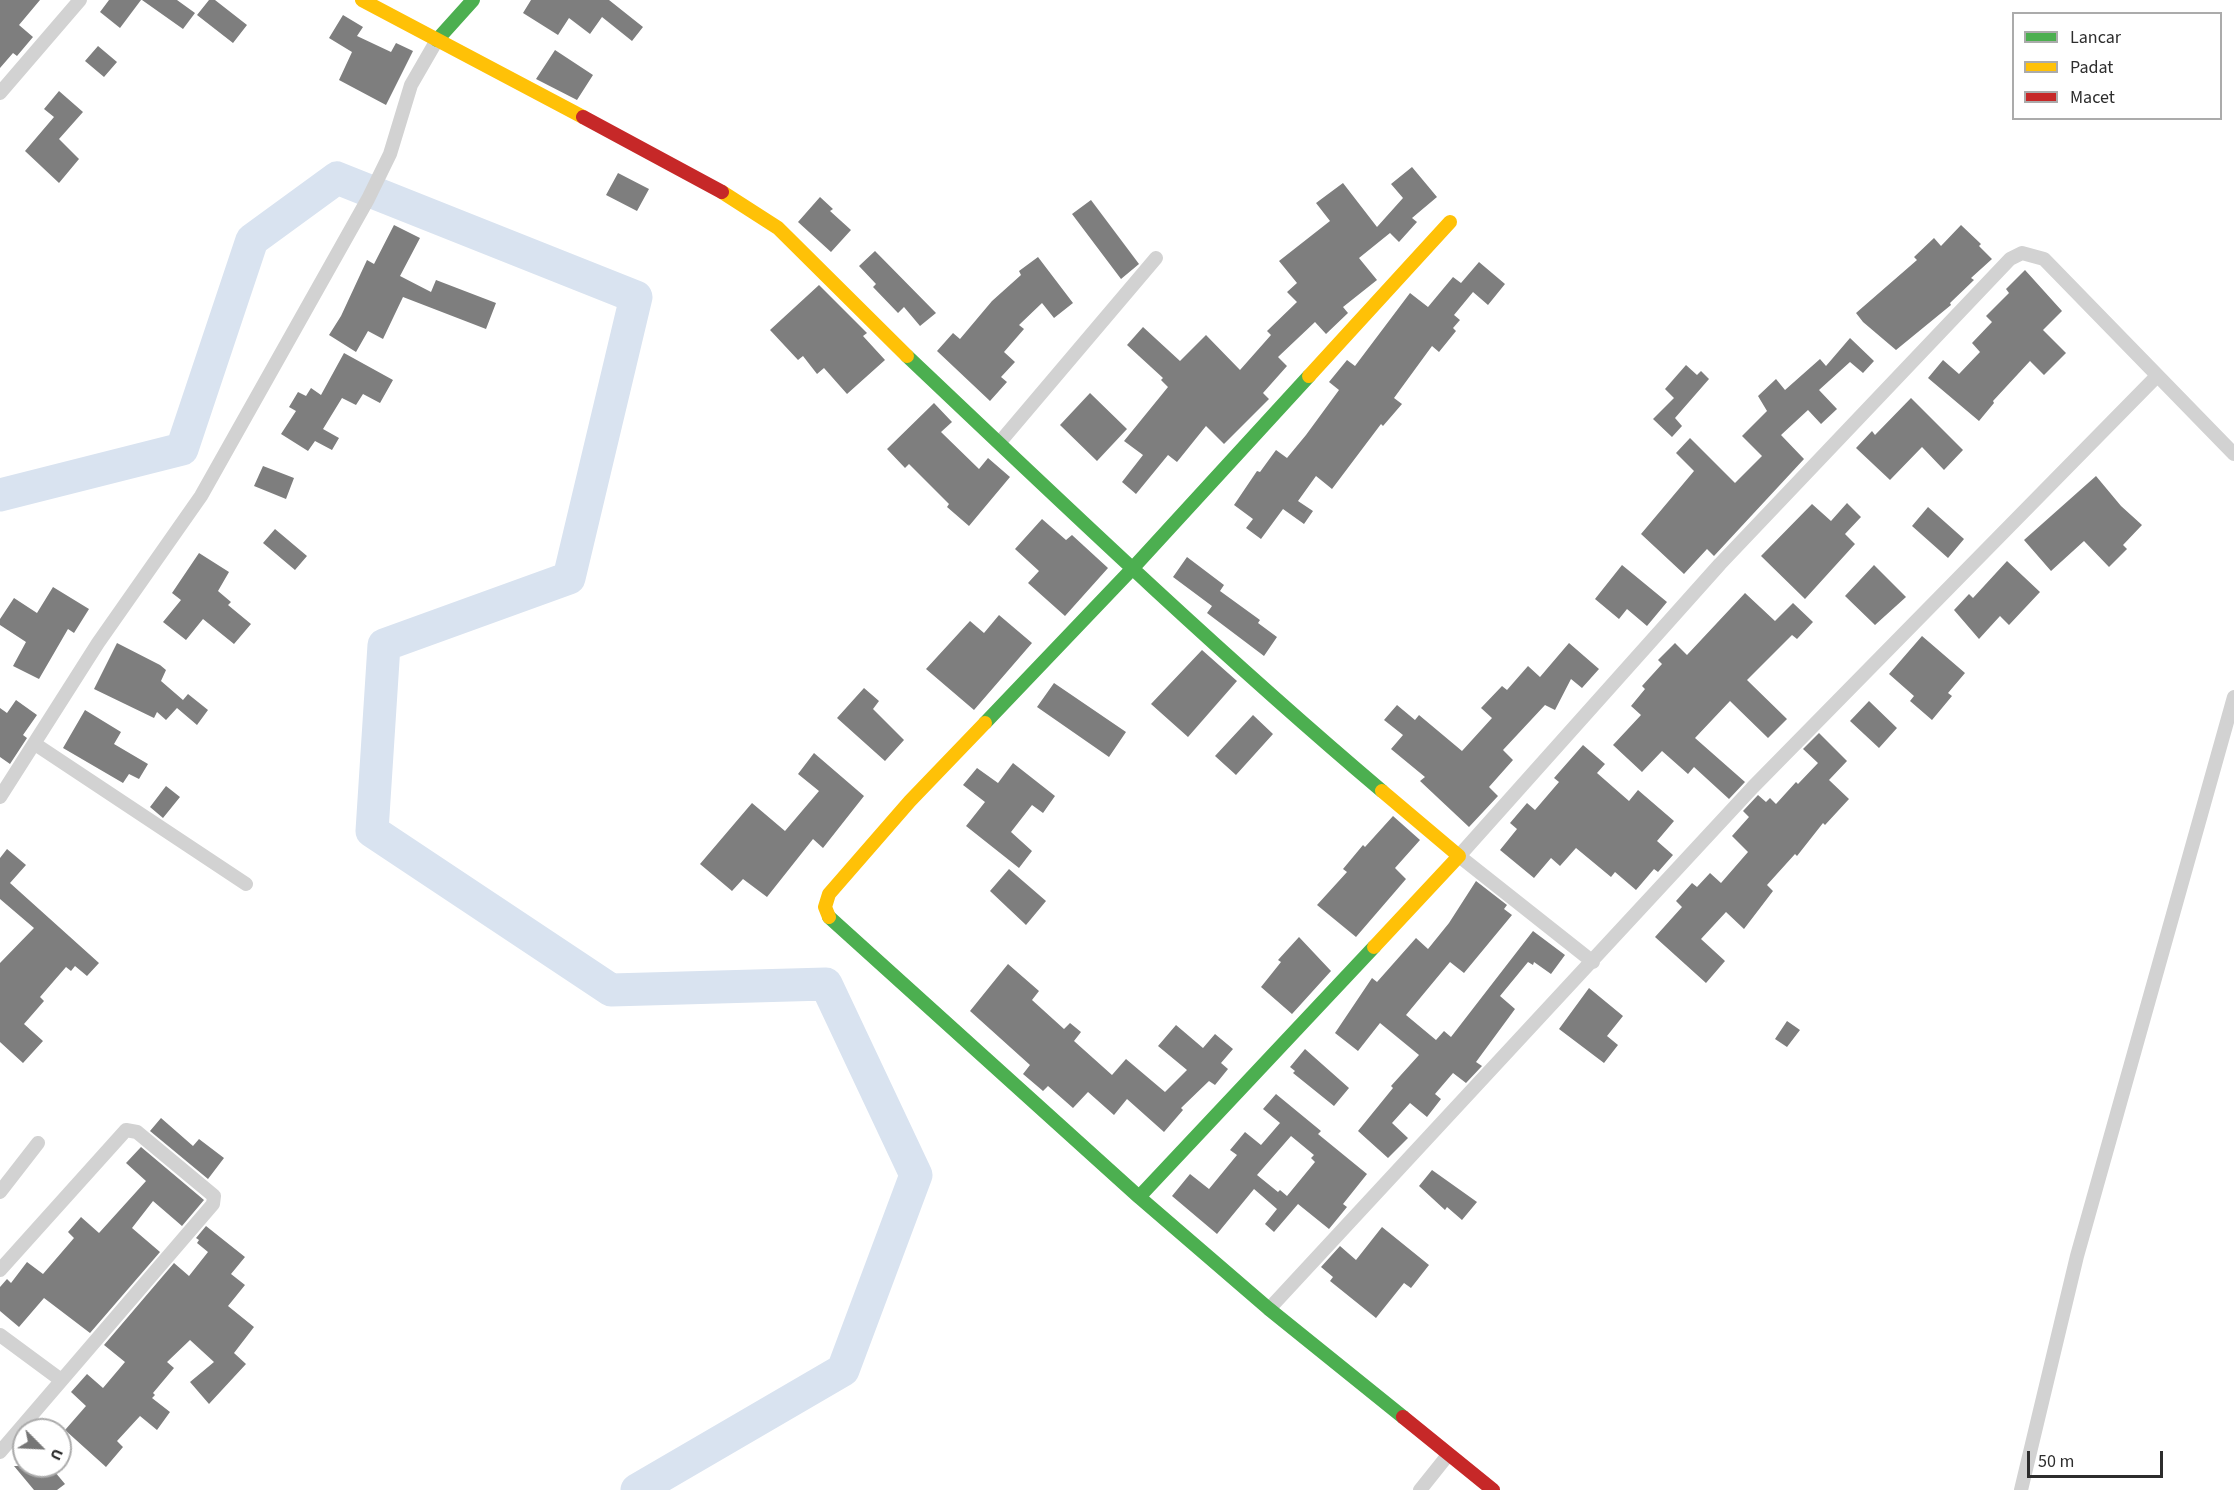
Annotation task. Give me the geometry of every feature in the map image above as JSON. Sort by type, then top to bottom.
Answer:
[{"type":"street","points":[[0,93],[80,0]]},
{"type":"street","points":[[362,0],[706,182],[778,228],[893,342],[1132,569],[1274,699],[1459,856],[1593,962]]},
{"type":"street","points":[[0,797],[98,643],[201,496],[368,199],[390,154],[411,86],[437,40],[473,0]]},
{"type":"street","points":[[1450,222],[1132,569],[910,801],[830,894],[825,907],[831,921],[921,1005],[1139,1197],[1269,1309],[1493,1490]]},
{"type":"street","points":[[1139,1197],[1459,856],[1720,564],[2010,259],[2022,252],[2044,259],[2234,454]]},
{"type":"street","points":[[1000,442],[1156,258]]},
{"type":"street","points":[[1269,1309],[1753,787],[2157,376]]},
{"type":"street","points":[[2021,1490],[2077,1256],[2234,697]]},
{"type":"street","points":[[35,744],[246,884]]},
{"type":"street","points":[[0,1270],[126,1131],[137,1132],[214,1197],[213,1204],[0,1452]]},
{"type":"street","points":[[0,1192],[38,1143]]},
{"type":"street","points":[[0,1335],[61,1380]]},
{"type":"street","points":[[1420,1490],[1448,1455]]},
{"type":"building","points":[[0,0],[40,0],[19,25],[33,37],[17,56],[13,53],[0,68]]},
{"type":"building","points":[[109,0],[141,0],[120,28],[100,12]]},
{"type":"building","points":[[142,0],[177,0],[195,13],[183,29]]},
{"type":"building","points":[[209,0],[215,0],[247,25],[233,43],[197,15]]},
{"type":"building","points":[[531,0],[609,0],[643,27],[632,41],[602,17],[590,34],[569,18],[558,35],[523,13]]},
{"type":"building","points":[[343,15],[363,27],[357,36],[391,52],[396,43],[413,51],[386,105],[339,80],[352,52],[329,38]]},
{"type":"building","points":[[98,46],[117,62],[104,77],[85,61]]},
{"type":"building","points":[[555,50],[593,75],[577,100],[536,79]]},
{"type":"building","points":[[59,91],[83,112],[59,139],[79,159],[59,183],[25,151],[54,117],[44,109]]},
{"type":"building","points":[[1412,167],[1437,197],[1412,218],[1417,222],[1399,242],[1390,233],[1359,258],[1377,280],[1343,307],[1348,313],[1326,334],[1315,322],[1278,357],[1287,366],[1263,393],[1269,399],[1224,444],[1206,426],[1177,462],[1168,455],[1136,494],[1122,482],[1143,455],[1124,441],[1168,387],[1161,380],[1163,378],[1127,345],[1143,327],[1180,361],[1206,335],[1240,370],[1271,335],[1267,331],[1297,302],[1287,292],[1297,283],[1279,261],[1330,221],[1316,203],[1343,183],[1377,227],[1403,198],[1391,184]]},
{"type":"building","points":[[618,173],[649,189],[637,211],[606,195]]},
{"type":"building","points":[[820,197],[833,209],[830,211],[851,230],[831,252],[798,222]]},
{"type":"building","points":[[1091,200],[1139,264],[1121,279],[1072,214]]},
{"type":"building","points":[[394,225],[420,238],[400,276],[431,292],[436,280],[496,303],[486,329],[403,297],[383,339],[368,331],[356,352],[329,335],[341,316],[367,260],[374,264]]},
{"type":"building","points":[[1961,225],[1981,244],[1979,246],[1992,259],[1971,278],[1974,280],[1950,303],[1951,305],[1896,350],[1863,322],[1856,313],[1917,260],[1914,257],[1934,238],[1941,246]]},
{"type":"building","points":[[875,251],[936,313],[920,326],[904,307],[898,313],[873,287],[876,284],[859,266]]},
{"type":"building","points":[[1038,257],[1073,303],[1054,318],[1042,303],[1019,325],[1024,329],[1004,352],[1015,362],[1001,377],[1007,382],[990,401],[937,351],[953,333],[960,339],[992,301],[1021,275],[1019,271]]},
{"type":"building","points":[[1479,262],[1505,284],[1488,305],[1473,292],[1454,315],[1460,320],[1453,328],[1456,331],[1439,352],[1432,346],[1394,398],[1402,404],[1383,426],[1381,424],[1332,489],[1316,476],[1298,501],[1313,511],[1304,524],[1283,509],[1261,539],[1246,528],[1253,519],[1234,505],[1257,471],[1260,472],[1276,450],[1287,458],[1306,435],[1339,390],[1329,382],[1347,360],[1355,366],[1410,293],[1428,307],[1453,277],[1461,283]]},
{"type":"building","points":[[2025,270],[2062,311],[2043,330],[2066,353],[2044,375],[2030,361],[1993,401],[1994,403],[1979,421],[1928,378],[1943,360],[1959,374],[1980,352],[1972,343],[1992,322],[1986,316],[2009,293],[2006,289]]},
{"type":"building","points":[[819,285],[867,333],[863,336],[885,360],[847,394],[824,368],[817,374],[803,356],[798,360],[770,330]]},
{"type":"building","points":[[1850,338],[1874,361],[1863,373],[1850,362],[1819,390],[1837,409],[1821,424],[1808,410],[1781,435],[1804,459],[1714,556],[1707,549],[1684,574],[1641,534],[1694,471],[1676,453],[1690,438],[1735,483],[1762,456],[1742,436],[1767,411],[1758,396],[1776,379],[1785,390],[1820,359],[1826,366]]},
{"type":"building","points":[[344,353],[393,380],[380,403],[363,394],[356,405],[342,398],[323,429],[339,438],[332,450],[315,441],[308,451],[281,434],[296,411],[289,407],[298,392],[306,396],[311,388],[321,395]]},
{"type":"building","points":[[1686,365],[1697,375],[1701,371],[1709,379],[1675,418],[1682,426],[1672,437],[1653,419],[1674,398],[1665,389]]},
{"type":"building","points":[[1090,393],[1127,429],[1097,461],[1060,425]]},
{"type":"building","points":[[1911,398],[1963,450],[1944,470],[1922,447],[1890,480],[1856,448],[1872,431],[1875,435]]},
{"type":"building","points":[[934,403],[952,422],[941,432],[979,469],[988,458],[1010,477],[969,526],[947,507],[949,504],[909,464],[905,468],[887,449]]},
{"type":"building","points":[[263,466],[294,478],[286,499],[254,486]]},
{"type":"building","points":[[2096,476],[2121,506],[2142,525],[2123,545],[2127,549],[2109,567],[2084,541],[2051,571],[2024,540]]},
{"type":"building","points":[[1847,503],[1861,517],[1845,534],[1855,544],[1805,599],[1761,556],[1812,504],[1831,521]]},
{"type":"building","points":[[1928,507],[1964,539],[1948,558],[1912,526]]},
{"type":"building","points":[[1042,519],[1066,540],[1072,535],[1108,568],[1065,616],[1028,583],[1039,571],[1015,549]]},
{"type":"building","points":[[275,529],[307,556],[295,570],[263,543]]},
{"type":"building","points":[[199,553],[229,572],[218,591],[231,602],[228,605],[251,624],[234,644],[203,619],[186,640],[163,622],[181,600],[172,593]]},
{"type":"building","points":[[1187,557],[1224,585],[1220,591],[1260,620],[1258,623],[1277,637],[1264,656],[1207,613],[1212,606],[1173,577]]},
{"type":"building","points":[[2007,561],[2040,592],[2009,625],[2000,616],[1979,639],[1954,610],[1969,594],[1973,598]]},
{"type":"building","points":[[1622,565],[1667,602],[1647,626],[1627,609],[1619,619],[1595,599]]},
{"type":"building","points":[[1874,565],[1906,597],[1875,625],[1845,596]]},
{"type":"building","points":[[53,587],[89,609],[74,633],[68,629],[39,679],[13,666],[26,642],[0,625],[0,619],[14,598],[37,613]]},
{"type":"building","points":[[1745,593],[1775,621],[1793,603],[1813,622],[1797,639],[1792,635],[1747,680],[1787,719],[1768,738],[1730,701],[1695,738],[1745,782],[1729,799],[1694,767],[1688,774],[1662,751],[1642,772],[1613,745],[1641,715],[1631,706],[1645,689],[1642,686],[1662,664],[1658,660],[1675,643],[1687,655]]},
{"type":"building","points":[[999,615],[1032,643],[974,710],[926,669],[970,621],[984,633]]},
{"type":"building","points":[[1922,636],[1965,673],[1948,693],[1952,696],[1932,720],[1910,701],[1914,696],[1889,674]]},
{"type":"building","points":[[117,643],[160,665],[166,670],[161,681],[183,700],[188,694],[208,710],[197,725],[177,708],[166,720],[157,712],[154,718],[94,689]]},
{"type":"building","points":[[1569,643],[1599,669],[1582,688],[1571,679],[1555,710],[1545,705],[1503,750],[1513,760],[1489,787],[1498,796],[1469,827],[1420,781],[1425,777],[1391,749],[1403,735],[1384,720],[1397,705],[1415,720],[1419,715],[1462,751],[1492,718],[1481,708],[1502,686],[1507,690],[1528,666],[1540,677]]},
{"type":"building","points":[[1202,650],[1237,681],[1188,737],[1151,704]]},
{"type":"building","points":[[1054,683],[1126,732],[1109,757],[1037,707]]},
{"type":"building","points":[[864,688],[879,701],[873,709],[904,740],[885,761],[837,718]]},
{"type":"building","points":[[16,700],[37,715],[23,735],[27,738],[10,764],[0,757],[0,708],[7,713]]},
{"type":"building","points":[[1869,701],[1897,728],[1879,748],[1850,721]]},
{"type":"building","points":[[85,710],[121,732],[114,744],[148,764],[139,779],[129,774],[123,783],[63,748]]},
{"type":"building","points":[[1253,715],[1273,734],[1236,775],[1215,756]]},
{"type":"building","points":[[1819,733],[1847,761],[1829,780],[1849,799],[1825,825],[1823,823],[1797,856],[1795,854],[1767,885],[1773,891],[1744,929],[1726,912],[1701,939],[1725,961],[1706,983],[1655,937],[1682,907],[1676,901],[1692,883],[1697,887],[1710,873],[1721,883],[1748,852],[1732,836],[1749,817],[1743,811],[1758,795],[1766,802],[1770,798],[1776,804],[1796,782],[1798,784],[1818,763],[1803,749]]},
{"type":"building","points":[[1583,745],[1605,764],[1597,773],[1629,801],[1638,790],[1674,821],[1657,841],[1673,855],[1658,872],[1654,869],[1636,890],[1615,872],[1611,877],[1576,848],[1560,866],[1551,858],[1534,878],[1500,850],[1517,829],[1510,823],[1527,803],[1535,810],[1559,782],[1554,778]]},
{"type":"building","points":[[814,753],[864,796],[823,848],[813,839],[767,897],[743,879],[732,891],[700,864],[752,803],[785,831],[819,791],[798,774]]},
{"type":"building","points":[[1013,763],[1055,796],[1043,813],[1032,805],[1011,832],[1032,851],[1019,868],[966,826],[985,802],[963,785],[977,768],[998,783]]},
{"type":"building","points":[[166,786],[180,797],[163,818],[150,807]]},
{"type":"building","points":[[1393,816],[1420,840],[1395,868],[1406,879],[1356,937],[1317,905],[1347,872],[1343,869],[1363,845],[1365,847]]},
{"type":"building","points":[[7,849],[26,865],[10,883],[99,963],[87,976],[75,966],[71,971],[66,967],[40,997],[44,1001],[24,1024],[43,1041],[23,1063],[0,1042],[0,963],[34,928],[0,899],[0,858]]},
{"type":"building","points":[[1009,869],[1046,901],[1026,925],[990,891]]},
{"type":"building","points":[[1476,881],[1507,905],[1504,909],[1512,915],[1464,973],[1450,962],[1406,1015],[1436,1040],[1444,1031],[1451,1037],[1533,931],[1565,955],[1551,974],[1534,962],[1533,965],[1528,962],[1500,996],[1515,1009],[1476,1062],[1482,1066],[1466,1083],[1453,1073],[1435,1094],[1441,1099],[1427,1117],[1410,1103],[1392,1123],[1408,1138],[1388,1158],[1358,1131],[1393,1088],[1391,1086],[1419,1055],[1380,1023],[1358,1051],[1335,1033],[1372,978],[1377,982],[1416,938],[1428,949],[1449,923]]},
{"type":"building","points":[[1299,937],[1331,971],[1292,1014],[1261,987],[1281,962],[1278,960]]},
{"type":"building","points":[[1008,964],[1039,991],[1032,1000],[1064,1029],[1070,1023],[1081,1032],[1074,1041],[1112,1075],[1126,1059],[1165,1092],[1187,1070],[1158,1046],[1176,1025],[1203,1048],[1215,1034],[1233,1049],[1221,1063],[1228,1069],[1215,1085],[1209,1081],[1181,1108],[1183,1110],[1164,1132],[1127,1099],[1114,1115],[1088,1092],[1073,1108],[1048,1086],[1043,1091],[1023,1074],[1030,1065],[970,1011]]},
{"type":"building","points":[[1589,988],[1623,1016],[1607,1036],[1618,1045],[1604,1063],[1559,1029]]},
{"type":"building","points":[[1787,1021],[1800,1030],[1787,1047],[1775,1039]]},
{"type":"building","points":[[1305,1049],[1349,1088],[1334,1106],[1293,1073],[1295,1071],[1290,1067]]},
{"type":"building","points":[[1276,1094],[1321,1131],[1318,1134],[1367,1174],[1343,1204],[1347,1207],[1329,1229],[1298,1204],[1274,1232],[1265,1224],[1277,1209],[1254,1189],[1217,1234],[1172,1196],[1190,1174],[1209,1189],[1237,1155],[1230,1150],[1245,1132],[1261,1145],[1280,1123],[1263,1109]],"holes":[[[1291,1136],[1314,1155],[1311,1158],[1315,1162],[1287,1196],[1280,1190],[1278,1192],[1257,1175]]]},
{"type":"building","points":[[161,1118],[193,1146],[199,1139],[224,1158],[208,1179],[150,1131]]},
{"type":"building","points":[[141,1147],[204,1200],[182,1226],[153,1201],[132,1228],[160,1252],[90,1333],[44,1298],[19,1327],[0,1311],[0,1287],[7,1279],[11,1283],[27,1262],[43,1274],[74,1238],[68,1232],[81,1217],[99,1233],[146,1181],[126,1163]]},
{"type":"building","points":[[1432,1170],[1477,1202],[1462,1220],[1447,1207],[1445,1210],[1419,1186]]},
{"type":"building","points":[[206,1226],[245,1257],[231,1274],[245,1285],[228,1306],[254,1327],[234,1353],[246,1364],[209,1404],[190,1382],[214,1362],[190,1340],[167,1362],[174,1368],[153,1393],[155,1395],[152,1398],[170,1412],[157,1430],[140,1416],[117,1441],[123,1447],[106,1467],[72,1436],[72,1422],[86,1406],[71,1392],[87,1374],[103,1388],[125,1362],[104,1345],[174,1263],[189,1276],[208,1252],[197,1243],[199,1240],[196,1238]]},
{"type":"building","points":[[1382,1227],[1429,1265],[1411,1288],[1404,1283],[1376,1318],[1330,1281],[1333,1277],[1321,1267],[1340,1246],[1356,1260]]},
{"type":"building","points":[[24,1478],[60,1478],[65,1484],[57,1490],[34,1490]]},
{"type":"waterway","points":[[0,495],[182,449],[252,240],[337,178],[636,297],[569,578],[384,645],[372,831],[611,990],[826,984],[916,1175],[843,1370],[637,1490]]},
{"type":"traffic: fast","points":[[437,40],[473,0]]},
{"type":"traffic: fast","points":[[907,356],[1201,631],[1382,791]]},
{"type":"traffic: fast","points":[[985,723],[1132,569],[1309,376]]},
{"type":"traffic: fast","points":[[829,917],[1139,1197]]},
{"type":"traffic: fast","points":[[1374,947],[1139,1197],[1269,1309],[1403,1417]]},
{"type":"traffic: slow","points":[[362,0],[583,117]]},
{"type":"traffic: slow","points":[[722,192],[778,228],[907,356]]},
{"type":"traffic: slow","points":[[1309,376],[1450,222]]},
{"type":"traffic: slow","points":[[829,917],[825,907],[829,894],[910,801],[985,723]]},
{"type":"traffic: slow","points":[[1374,947],[1459,856],[1382,791]]},
{"type":"traffic: jam","points":[[583,117],[722,192]]},
{"type":"traffic: jam","points":[[1403,1417],[1493,1490]]}]
